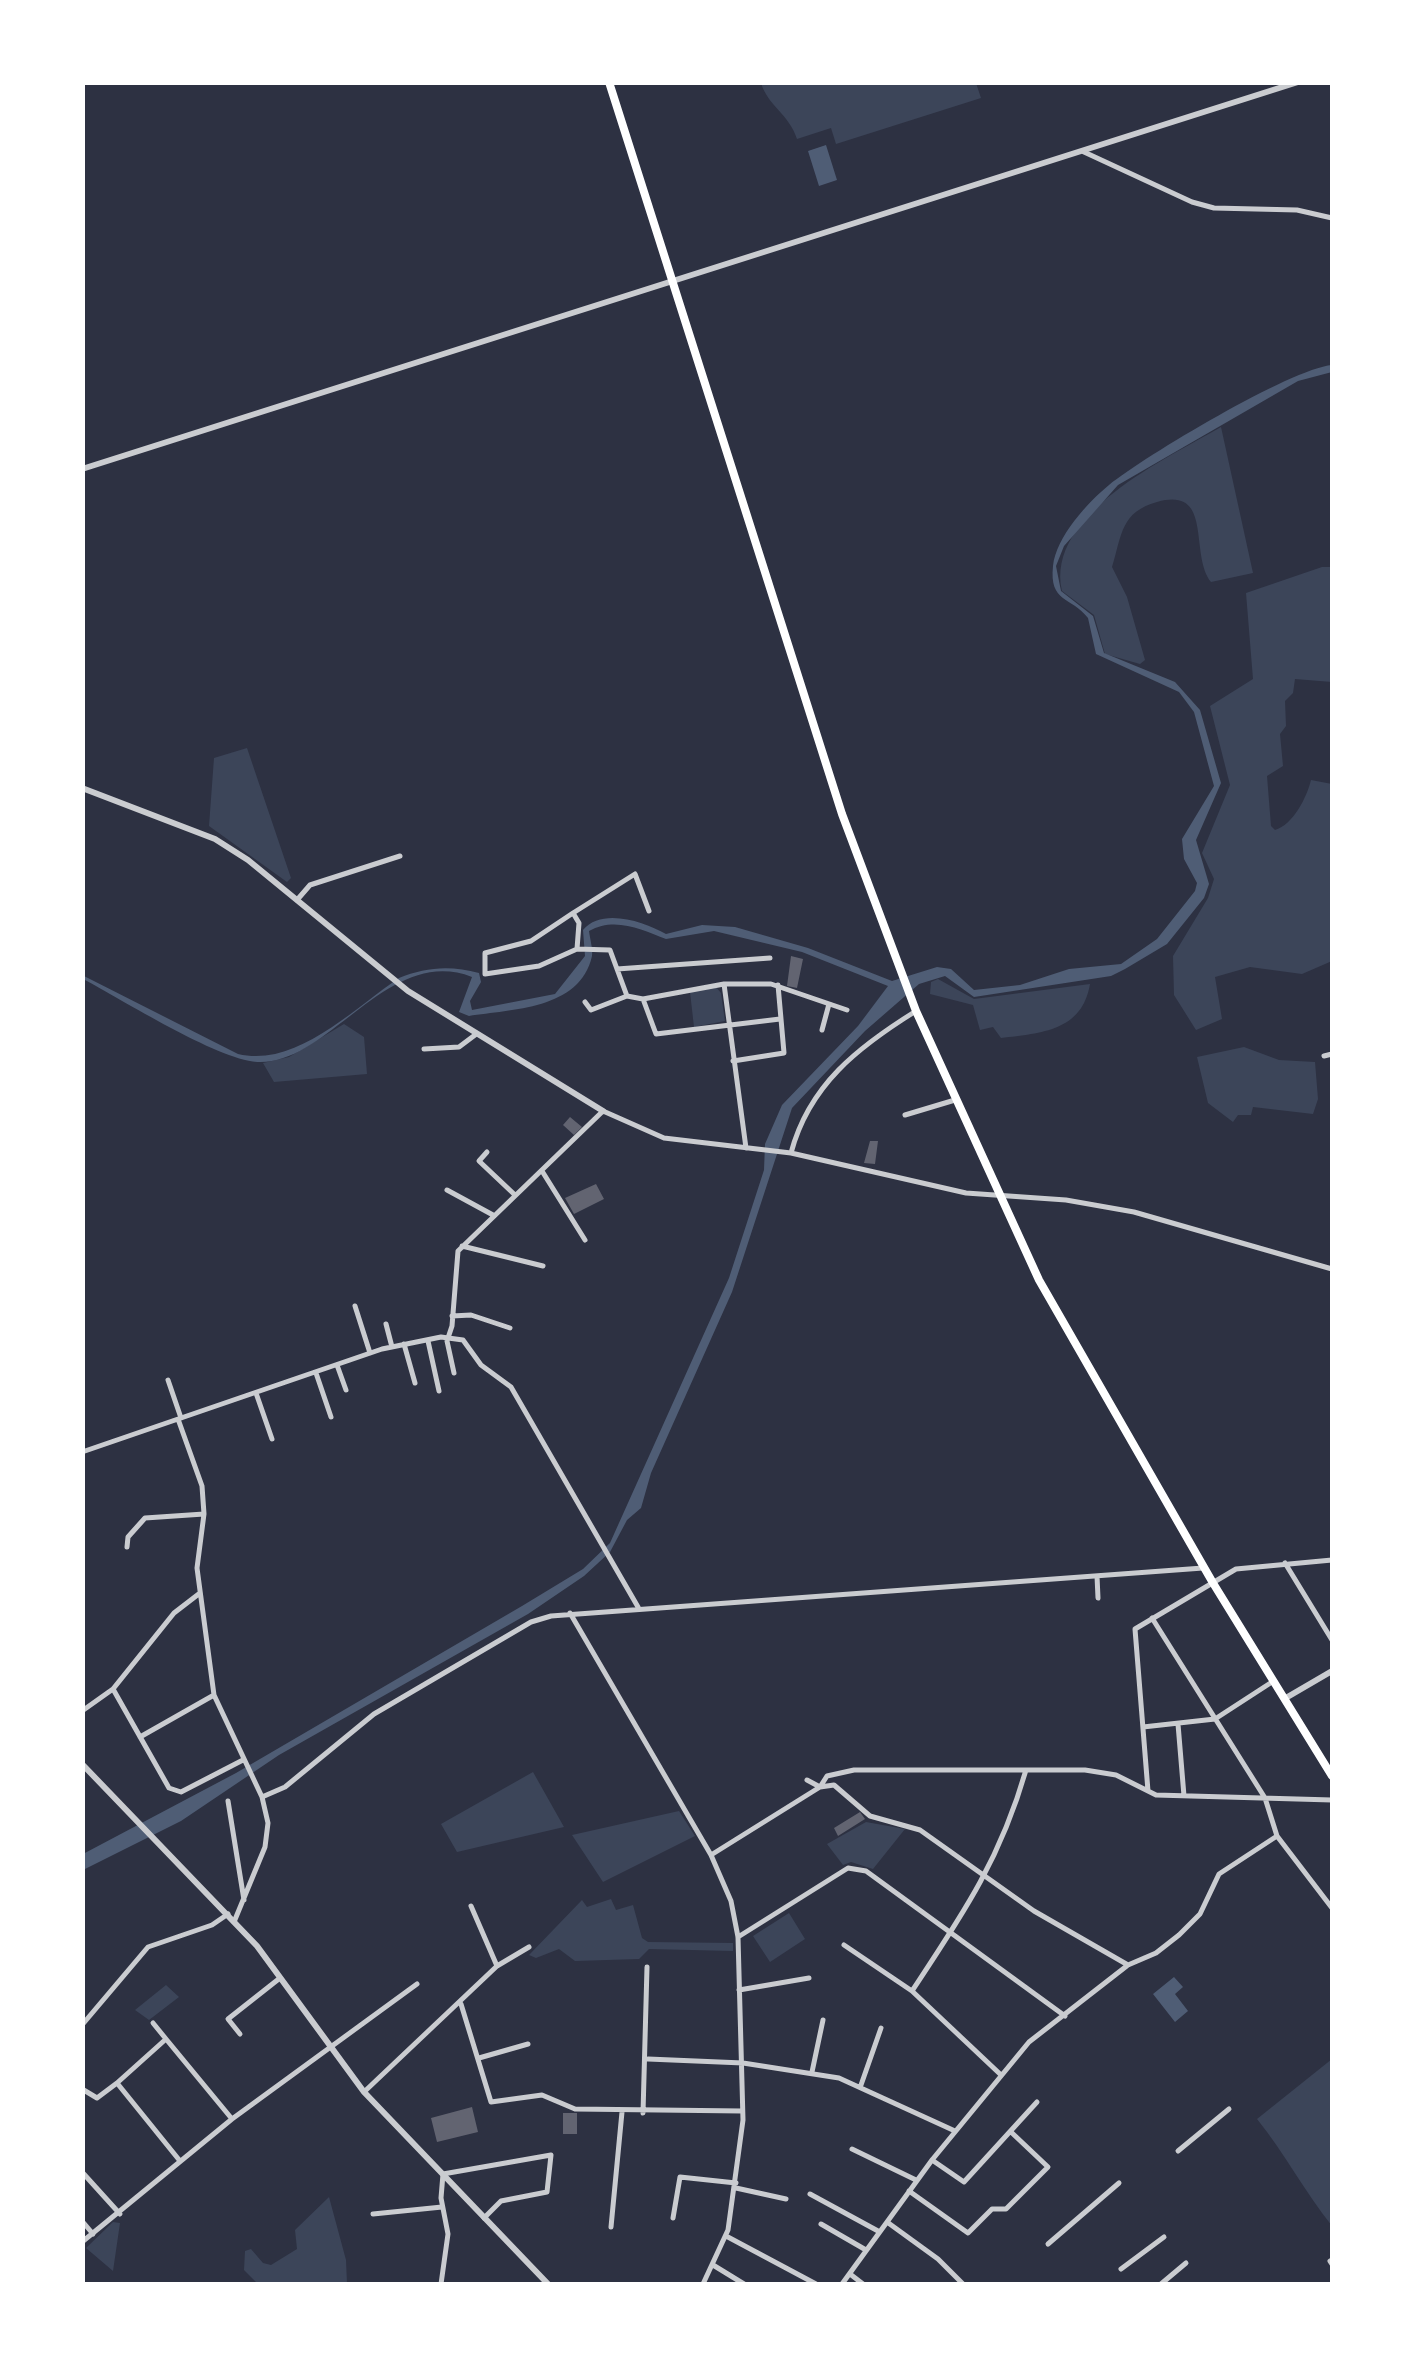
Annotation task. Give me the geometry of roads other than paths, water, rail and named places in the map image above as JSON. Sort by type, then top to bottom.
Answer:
[{"type":"main road","points":[[610,82],[842,814],[916,1011],[1039,1280],[1272,1682],[1332,1776]]},
{"type":"street","points":[[82,469],[1298,82]]},
{"type":"street","points":[[1080,150],[1192,202],[1214,208],[1297,210],[1332,218]]},
{"type":"street","points":[[82,788],[215,839],[298,900],[408,991],[475,1035],[647,1134],[791,1153],[894,1180],[966,1193],[998,1193],[1134,1212],[1332,1269]]},
{"type":"street","points":[[298,900],[310,885],[400,856]]},
{"type":"street","points":[[627,996],[610,950],[580,950],[539,966],[485,974],[485,953],[531,940],[635,874],[649,911]]},
{"type":"street","points":[[573,913],[579,923],[580,950]]},
{"type":"street","points":[[616,969],[770,958]]},
{"type":"street","points":[[585,1002],[592,1010],[627,996],[643,999],[724,984],[778,985],[847,1010]]},
{"type":"street","points":[[724,984],[746,1148]]},
{"type":"street","points":[[733,1061],[782,1056],[778,985]]},
{"type":"street","points":[[643,999],[656,1034],[780,1019]]},
{"type":"street","points":[[822,1030],[829,1004]]},
{"type":"street","points":[[791,1153],[814,1095],[865,1045],[916,1011]]},
{"type":"street","points":[[424,1049],[459,1047],[475,1035]]},
{"type":"street","points":[[1324,1056],[1332,1054]]},
{"type":"street","points":[[905,1115],[955,1100]]},
{"type":"street","points":[[454,1373],[447,1338],[454,1263],[462,1246],[603,1111]]},
{"type":"street","points":[[488,1152],[479,1161],[515,1195]]},
{"type":"street","points":[[542,1171],[586,1240]]},
{"type":"street","points":[[447,1190],[493,1216]]},
{"type":"street","points":[[462,1246],[544,1266]]},
{"type":"street","points":[[355,1306],[370,1353]]},
{"type":"street","points":[[452,1316],[471,1315],[510,1328]]},
{"type":"street","points":[[386,1324],[392,1346]]},
{"type":"street","points":[[427,1339],[439,1392]]},
{"type":"street","points":[[82,1452],[392,1346],[427,1339],[463,1340],[481,1365],[507,1381],[638,1607]]},
{"type":"street","points":[[404,1344],[415,1383]]},
{"type":"street","points":[[337,1365],[346,1390]]},
{"type":"street","points":[[316,1372],[331,1417]]},
{"type":"street","points":[[82,2026],[148,1947],[231,1918],[244,1903],[265,1847],[268,1823],[262,1797],[214,1695],[197,1568],[204,1514],[202,1486],[168,1380]]},
{"type":"street","points":[[256,1394],[272,1439]]},
{"type":"street","points":[[127,1547],[128,1537],[145,1518],[204,1514]]},
{"type":"street","points":[[1148,1791],[1136,1629],[1236,1569],[1332,1560]]},
{"type":"street","points":[[1285,1563],[1332,1640]]},
{"type":"street","points":[[262,1797],[285,1788],[374,1714],[531,1622],[570,1613],[638,1607],[1205,1568]]},
{"type":"street","points":[[1097,1575],[1098,1598]]},
{"type":"street","points":[[82,1711],[112,1689],[174,1614],[201,1592]]},
{"type":"street","points":[[570,1613],[711,1856],[731,1900],[738,1936],[742,2111],[736,2186],[726,2236],[703,2284]]},
{"type":"street","points":[[1152,1618],[1265,1798],[1277,1836],[1332,1908]]},
{"type":"street","points":[[1284,1699],[1332,1671]]},
{"type":"street","points":[[1143,1727],[1215,1719],[1272,1682]]},
{"type":"street","points":[[112,1689],[169,1788],[180,1792],[243,1760]]},
{"type":"street","points":[[140,1737],[214,1695]]},
{"type":"street","points":[[1178,1723],[1184,1796]]},
{"type":"street","points":[[82,1764],[231,1918],[364,2092],[548,2284]]},
{"type":"street","points":[[820,1787],[827,1776],[854,1770],[1026,1769],[1116,1775],[1148,1791],[1184,1796],[1332,1800]]},
{"type":"street","points":[[912,1990],[985,1877],[1008,1830],[1026,1769]]},
{"type":"street","points":[[807,1780],[820,1787]]},
{"type":"street","points":[[711,1856],[820,1787],[834,1785],[870,1816],[920,1830],[1034,1912],[1128,1965]]},
{"type":"street","points":[[228,1801],[244,1903]]},
{"type":"street","points":[[842,2284],[916,2180],[1029,2042],[1128,1965],[1156,1953],[1179,1935],[1200,1914],[1220,1874],[1277,1836]]},
{"type":"street","points":[[738,1936],[848,1868],[866,1871],[1065,2016]]},
{"type":"street","points":[[471,1906],[497,1966]]},
{"type":"street","points":[[844,1945],[912,1990],[1000,2074]]},
{"type":"street","points":[[364,2092],[497,1966],[529,1948]]},
{"type":"street","points":[[643,2113],[648,2059],[647,1967]]},
{"type":"street","points":[[240,2034],[228,2019],[280,1978]]},
{"type":"street","points":[[739,1990],[809,1978]]},
{"type":"street","points":[[82,2242],[232,2119],[416,1984]]},
{"type":"street","points":[[460,2004],[490,2102],[542,2095],[575,2110],[742,2111]]},
{"type":"street","points":[[812,2072],[823,2020]]},
{"type":"street","points":[[153,2023],[232,2119]]},
{"type":"street","points":[[862,2084],[881,2028]]},
{"type":"street","points":[[82,2089],[97,2098],[166,2039]]},
{"type":"street","points":[[479,2058],[528,2044]]},
{"type":"street","points":[[648,2059],[743,2063],[812,2072],[862,2084],[955,2131]]},
{"type":"street","points":[[117,2083],[180,2161]]},
{"type":"street","points":[[932,2160],[964,2182],[1037,2102]]},
{"type":"street","points":[[1178,2151],[1229,2109]]},
{"type":"street","points":[[611,2227],[622,2112]]},
{"type":"street","points":[[910,2190],[968,2233],[992,2209],[1006,2209],[1048,2167],[1011,2132]]},
{"type":"street","points":[[852,2148],[916,2180]]},
{"type":"street","points":[[442,2174],[551,2155],[547,2192],[501,2200],[484,2218]]},
{"type":"street","points":[[82,2172],[120,2214]]},
{"type":"street","points":[[441,2284],[448,2234],[442,2206],[442,2174]]},
{"type":"street","points":[[672,2218],[680,2177],[786,2199]]},
{"type":"street","points":[[1048,2244],[1119,2182]]},
{"type":"street","points":[[810,2194],[878,2231]]},
{"type":"street","points":[[373,2214],[442,2206]]},
{"type":"street","points":[[82,2222],[93,2234]]},
{"type":"street","points":[[886,2222],[938,2258],[964,2284]]},
{"type":"street","points":[[821,2224],[866,2250]]},
{"type":"street","points":[[726,2236],[816,2284]]},
{"type":"street","points":[[1120,2269],[1164,2238]]},
{"type":"street","points":[[1161,2284],[1186,2263]]},
{"type":"street","points":[[713,2264],[744,2284]]},
{"type":"street","points":[[850,2274],[864,2284]]},
{"type":"street","points":[[1176,2275],[1182,2284]]}]
